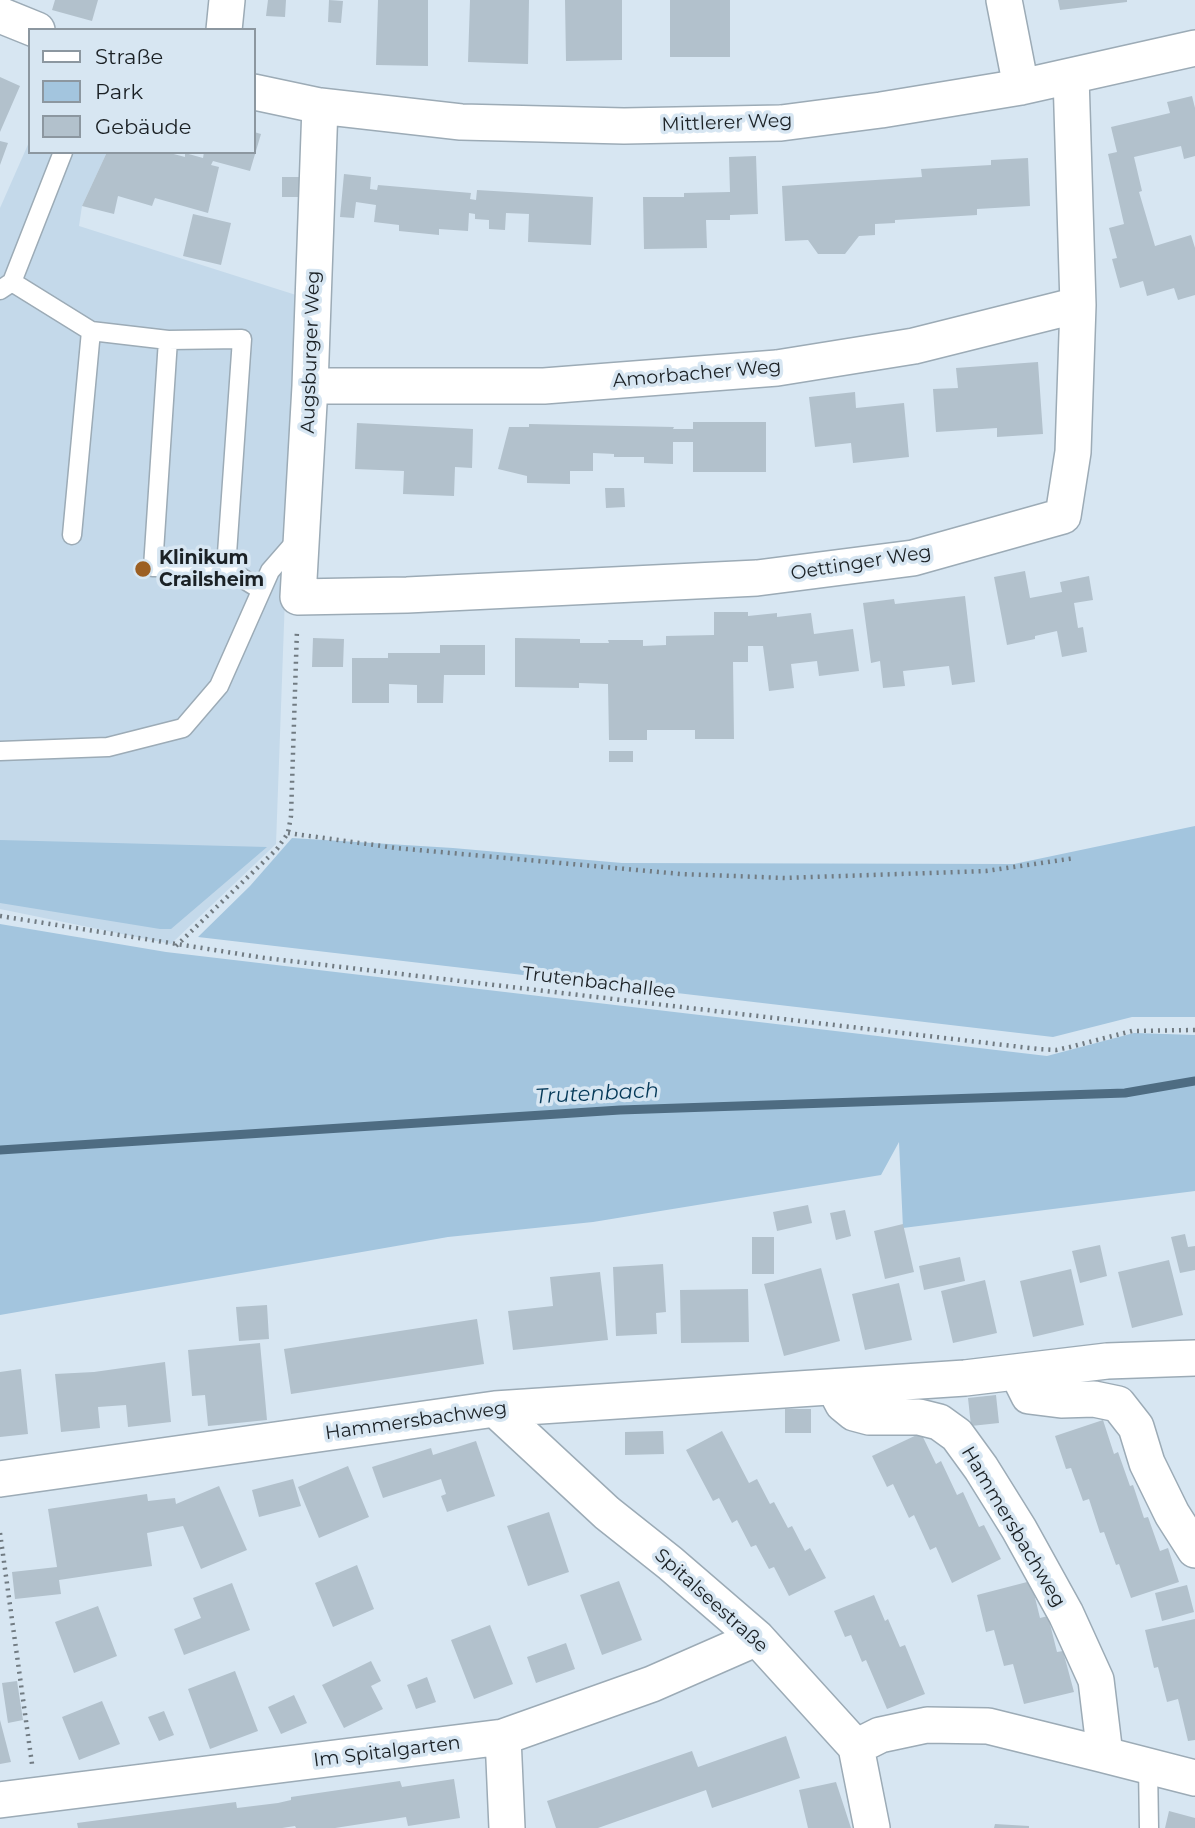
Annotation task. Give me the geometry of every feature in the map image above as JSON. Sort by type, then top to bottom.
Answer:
[{"type":"street","points":[[224,28],[228,0]]},
{"type":"street","points":[[1004,0],[1021,87]]},
{"type":"street","points":[[0,15],[32,28]]},
{"type":"street","name":"Mittlerer Weg","points":[[256,92],[320,107],[461,122],[624,126],[780,123],[1021,87],[1195,48]]},
{"type":"street","name":"Oettinger Weg","points":[[298,597],[407,595],[757,578],[913,558],[1063,516],[1073,452],[1078,304],[1071,76]]},
{"type":"street","name":"Augsburger Weg","points":[[298,597],[310,386],[320,107]]},
{"type":"street","name":"Amorbacher Weg","points":[[310,386],[544,386],[776,368],[914,346],[1078,304]]},
{"type":"street","name":"Hammersbachweg","points":[[0,1479],[495,1409],[965,1378],[1107,1361],[1195,1358]]},
{"type":"street","points":[[1017,1372],[1029,1396],[1061,1400],[1094,1399],[1118,1404],[1136,1427],[1147,1463],[1172,1514],[1195,1550]]},
{"type":"street","name":"Hammersbachweg","points":[[834,1387],[843,1404],[855,1413],[869,1417],[919,1417],[939,1422],[957,1435],[1018,1529],[1066,1614],[1096,1680],[1105,1755]]},
{"type":"street","name":"Spitalseestraße","points":[[495,1409],[607,1513],[757,1638],[856,1747]]},
{"type":"street","name":"Im Spitalgarten","points":[[0,1800],[36,1812],[503,1737],[652,1684],[757,1638]]},
{"type":"street","points":[[872,1828],[856,1747],[880,1735],[927,1725],[988,1726],[1195,1778]]},
{"type":"street","points":[[503,1737],[507,1828]]},
{"type":"lane","points":[[62,154],[6,286],[91,331],[168,340],[242,339],[226,568]]},
{"type":"lane","points":[[72,535],[91,331]]},
{"type":"lane","points":[[168,340],[153,567],[226,568],[261,590]]},
{"type":"lane","points":[[0,751],[108,747],[183,728],[219,686],[270,571],[302,535]]},
{"type":"lane","points":[[1148,1766],[1149,1828]]},
{"type":"path","points":[[176,946],[277,849],[291,826],[298,597]]},
{"type":"path","points":[[288,833],[396,848],[681,874],[785,878],[986,871],[1074,858]]},
{"type":"path","name":"Trutenbachallee","points":[[0,916],[176,946],[279,960],[1038,1049],[1056,1050],[1132,1031],[1195,1030]]},
{"type":"path","points":[[0,1533],[36,1812]]},
{"type":"shaded area","name":"Klinikum Crailsheim","points":[[28,145],[28,154],[106,154],[82,206],[79,226],[296,295],[276,844],[171,944],[0,909],[0,208]]},
{"type":"green space","points":[[1195,826],[1195,1017],[1132,1017],[1053,1037],[198,937],[250,886],[292,838],[453,848],[622,863],[1014,864]]},
{"type":"green space","points":[[0,840],[267,847],[171,929],[160,929],[0,903]]},
{"type":"green space","points":[[0,924],[166,952],[1047,1056],[1134,1033],[1195,1035],[1195,1191],[903,1228],[899,1142],[881,1175],[593,1222],[448,1237],[0,1315]]},
{"type":"building","points":[[55,0],[98,0],[92,21],[52,10]]},
{"type":"building","points":[[268,0],[286,0],[285,17],[266,16]]},
{"type":"building","points":[[329,0],[343,1],[341,23],[328,22]]},
{"type":"building","points":[[378,0],[428,0],[428,66],[376,65]]},
{"type":"building","points":[[470,0],[529,0],[528,64],[468,62]]},
{"type":"building","points":[[565,0],[622,0],[622,60],[566,61]]},
{"type":"building","points":[[670,0],[730,0],[730,57],[670,57]]},
{"type":"building","points":[[1058,0],[1127,0],[1127,2],[1060,10]]},
{"type":"building","points":[[0,77],[20,86],[0,132]]},
{"type":"building","points":[[1192,96],[1195,108],[1195,156],[1184,159],[1181,146],[1134,157],[1142,191],[1139,192],[1155,246],[1191,235],[1195,248],[1195,295],[1178,300],[1174,288],[1147,296],[1143,281],[1120,288],[1112,259],[1117,258],[1109,228],[1124,224],[1108,154],[1117,152],[1111,127],[1170,113],[1167,102]]},
{"type":"building","points":[[256,133],[261,134],[256,151]]},
{"type":"building","points":[[0,141],[8,143],[0,165]]},
{"type":"building","points":[[106,154],[174,154],[185,157],[185,154],[189,154],[203,158],[204,154],[255,154],[250,171],[213,161],[211,165],[219,167],[208,213],[155,198],[152,206],[118,196],[114,214],[82,206]]},
{"type":"building","points":[[756,156],[758,214],[730,215],[730,220],[706,220],[707,248],[644,249],[643,197],[684,197],[684,193],[730,192],[729,157]]},
{"type":"building","points":[[1028,158],[1030,206],[977,209],[977,215],[895,220],[895,223],[875,224],[875,235],[859,236],[845,254],[818,254],[808,240],[785,241],[782,186],[922,177],[921,169],[991,165],[991,160]]},
{"type":"building","points":[[344,174],[371,177],[370,189],[377,190],[378,185],[471,193],[470,199],[476,200],[477,190],[593,197],[591,245],[528,242],[529,214],[506,213],[505,230],[489,229],[489,220],[475,219],[475,214],[469,213],[468,231],[439,229],[439,235],[399,231],[399,225],[374,222],[376,205],[356,202],[354,218],[340,217]]},
{"type":"building","points":[[282,177],[299,177],[299,197],[282,197]]},
{"type":"building","points":[[193,214],[231,223],[221,265],[183,256]]},
{"type":"building","points":[[1038,362],[1043,434],[997,437],[997,428],[936,432],[933,389],[958,388],[956,368]]},
{"type":"building","points":[[855,392],[856,408],[904,403],[909,457],[853,463],[851,443],[815,447],[809,397]]},
{"type":"building","points":[[693,422],[766,422],[766,472],[693,472],[693,442],[673,442],[673,464],[644,463],[644,457],[614,457],[614,454],[593,453],[593,471],[570,471],[570,484],[527,483],[527,476],[498,469],[509,427],[529,427],[529,424],[693,429]]},
{"type":"building","points":[[357,423],[473,429],[472,468],[455,467],[454,496],[403,494],[404,471],[355,469]]},
{"type":"building","points":[[605,488],[624,488],[625,507],[606,508]]},
{"type":"building","points":[[1025,571],[1030,598],[1062,592],[1060,582],[1089,576],[1093,600],[1074,603],[1078,628],[1083,627],[1087,652],[1062,657],[1057,631],[1007,645],[994,577]]},
{"type":"building","points":[[965,596],[975,682],[952,685],[949,666],[903,671],[905,686],[883,688],[880,661],[871,663],[863,603],[894,599],[895,604]]},
{"type":"building","points":[[714,612],[748,612],[748,616],[777,613],[777,617],[811,613],[814,634],[853,629],[859,671],[819,676],[817,661],[791,664],[794,688],[769,691],[763,646],[748,646],[748,662],[733,662],[734,739],[695,739],[695,730],[647,730],[647,740],[609,740],[608,684],[579,683],[579,688],[515,687],[515,638],[580,639],[580,643],[643,640],[643,646],[666,645],[666,636],[714,635]]},
{"type":"building","points":[[313,638],[344,639],[343,667],[312,667]]},
{"type":"building","points":[[440,645],[485,645],[485,675],[444,675],[443,703],[417,703],[417,685],[389,684],[389,703],[352,703],[352,658],[388,658],[388,653],[440,653]]},
{"type":"building","points":[[609,751],[633,751],[633,762],[609,762]]},
{"type":"building","points":[[808,1205],[812,1223],[777,1231],[773,1212]]},
{"type":"building","points":[[845,1210],[851,1236],[836,1240],[830,1213]]},
{"type":"building","points":[[903,1224],[914,1272],[885,1279],[874,1231]]},
{"type":"building","points":[[1185,1234],[1188,1247],[1195,1246],[1195,1270],[1180,1273],[1171,1237]]},
{"type":"building","points":[[752,1237],[774,1237],[774,1274],[752,1274]]},
{"type":"building","points":[[1100,1245],[1107,1276],[1080,1283],[1072,1251]]},
{"type":"building","points":[[960,1257],[965,1281],[924,1290],[919,1266]]},
{"type":"building","points":[[1169,1260],[1183,1315],[1132,1328],[1118,1272]]},
{"type":"building","points":[[663,1264],[666,1312],[656,1313],[657,1334],[616,1336],[613,1267]]},
{"type":"building","points":[[821,1268],[840,1341],[784,1356],[764,1284]]},
{"type":"building","points":[[1071,1269],[1084,1325],[1033,1337],[1020,1281]]},
{"type":"building","points":[[600,1272],[608,1340],[513,1350],[508,1311],[553,1306],[550,1277]]},
{"type":"building","points":[[985,1280],[997,1333],[953,1343],[941,1291]]},
{"type":"building","points":[[899,1283],[912,1340],[865,1350],[852,1294]]},
{"type":"building","points":[[748,1289],[749,1342],[681,1343],[680,1290]]},
{"type":"building","points":[[267,1305],[269,1339],[239,1341],[236,1307]]},
{"type":"building","points":[[477,1319],[484,1364],[291,1394],[284,1349]]},
{"type":"building","points":[[260,1343],[267,1420],[208,1426],[205,1395],[192,1396],[188,1350]]},
{"type":"building","points":[[165,1362],[171,1422],[128,1427],[126,1405],[98,1407],[100,1428],[61,1432],[55,1374],[94,1372]]},
{"type":"building","points":[[21,1369],[28,1434],[0,1437],[0,1372]]},
{"type":"building","points":[[996,1395],[999,1423],[971,1426],[968,1398]]},
{"type":"building","points":[[785,1409],[811,1409],[811,1433],[785,1433]]},
{"type":"building","points":[[1103,1420],[1114,1454],[1118,1452],[1144,1518],[1148,1517],[1160,1551],[1168,1548],[1179,1582],[1131,1598],[1104,1532],[1100,1533],[1089,1499],[1083,1501],[1071,1468],[1066,1469],[1055,1436]]},
{"type":"building","points":[[663,1431],[664,1454],[625,1455],[625,1432]]},
{"type":"building","points":[[722,1431],[749,1483],[757,1479],[770,1504],[774,1502],[788,1528],[792,1526],[805,1551],[810,1548],[826,1578],[789,1596],[774,1567],[769,1569],[756,1545],[751,1547],[737,1520],[732,1523],[719,1498],[713,1501],[686,1450]]},
{"type":"building","points":[[921,1433],[936,1464],[941,1461],[957,1495],[963,1492],[979,1527],[984,1525],[1001,1559],[952,1583],[936,1547],[930,1550],[914,1515],[909,1518],[893,1484],[887,1487],[872,1456]]},
{"type":"building","points":[[476,1441],[495,1496],[447,1512],[441,1496],[446,1494],[441,1479],[383,1498],[372,1467],[431,1448],[433,1455]]},
{"type":"building","points":[[348,1466],[369,1517],[319,1538],[298,1487]]},
{"type":"building","points":[[293,1479],[301,1506],[259,1517],[252,1490]]},
{"type":"building","points":[[219,1486],[247,1550],[201,1569],[183,1526],[147,1533],[152,1566],[59,1580],[61,1594],[15,1599],[12,1572],[57,1567],[48,1509],[147,1494],[148,1501],[175,1498],[176,1504]]},
{"type":"building","points":[[549,1512],[569,1572],[528,1586],[507,1526]]},
{"type":"building","points":[[357,1565],[374,1609],[333,1627],[315,1583]]},
{"type":"building","points":[[619,1581],[642,1640],[602,1655],[580,1595]]},
{"type":"building","points":[[1031,1581],[1040,1618],[1048,1616],[1057,1652],[1063,1651],[1074,1692],[1024,1704],[1013,1664],[1004,1666],[994,1630],[986,1632],[977,1595]]},
{"type":"building","points":[[232,1583],[250,1630],[184,1655],[174,1629],[201,1618],[193,1598]]},
{"type":"building","points":[[1187,1585],[1194,1612],[1162,1621],[1155,1593]]},
{"type":"building","points":[[874,1595],[900,1647],[905,1645],[925,1694],[887,1709],[866,1660],[862,1662],[851,1635],[845,1637],[834,1611]]},
{"type":"building","points":[[98,1606],[117,1656],[74,1673],[55,1622]]},
{"type":"building","points":[[1195,1619],[1195,1740],[1188,1741],[1178,1699],[1167,1702],[1158,1667],[1154,1668],[1145,1630]]},
{"type":"building","points":[[490,1625],[513,1684],[474,1699],[451,1640]]},
{"type":"building","points":[[566,1643],[575,1669],[536,1683],[527,1657]]},
{"type":"building","points":[[371,1661],[381,1681],[371,1686],[383,1709],[344,1728],[322,1685]]},
{"type":"building","points":[[235,1671],[258,1731],[210,1749],[188,1689]]},
{"type":"building","points":[[427,1677],[436,1702],[416,1709],[407,1685]]},
{"type":"building","points":[[17,1681],[23,1720],[8,1723],[2,1683]]},
{"type":"building","points":[[294,1695],[307,1723],[281,1734],[268,1707]]},
{"type":"building","points":[[102,1701],[120,1744],[79,1760],[62,1717]]},
{"type":"building","points":[[164,1711],[174,1735],[159,1741],[148,1717]]},
{"type":"building","points":[[0,1720],[11,1762],[0,1764]]},
{"type":"building","points":[[786,1736],[800,1778],[712,1808],[706,1790],[598,1828],[556,1828],[547,1801],[692,1751],[698,1767]]},
{"type":"building","points":[[454,1779],[460,1818],[408,1826],[406,1817],[335,1828],[78,1828],[77,1823],[236,1802],[237,1808],[278,1803],[291,1800],[291,1797],[400,1781],[402,1787]]},
{"type":"building","points":[[836,1782],[851,1828],[808,1828],[799,1790]]},
{"type":"building","points":[[1169,1811],[1195,1818],[1195,1828],[1165,1828]]},
{"type":"building","points":[[995,1824],[1029,1826],[1029,1828],[994,1828]]},
{"type":"waterway","name":"Trutenbach","points":[[0,1150],[620,1110],[1125,1093],[1195,1081]]},
{"type":"place","name":"Klinikum Crailsheim","points":[[143,569]]}]
